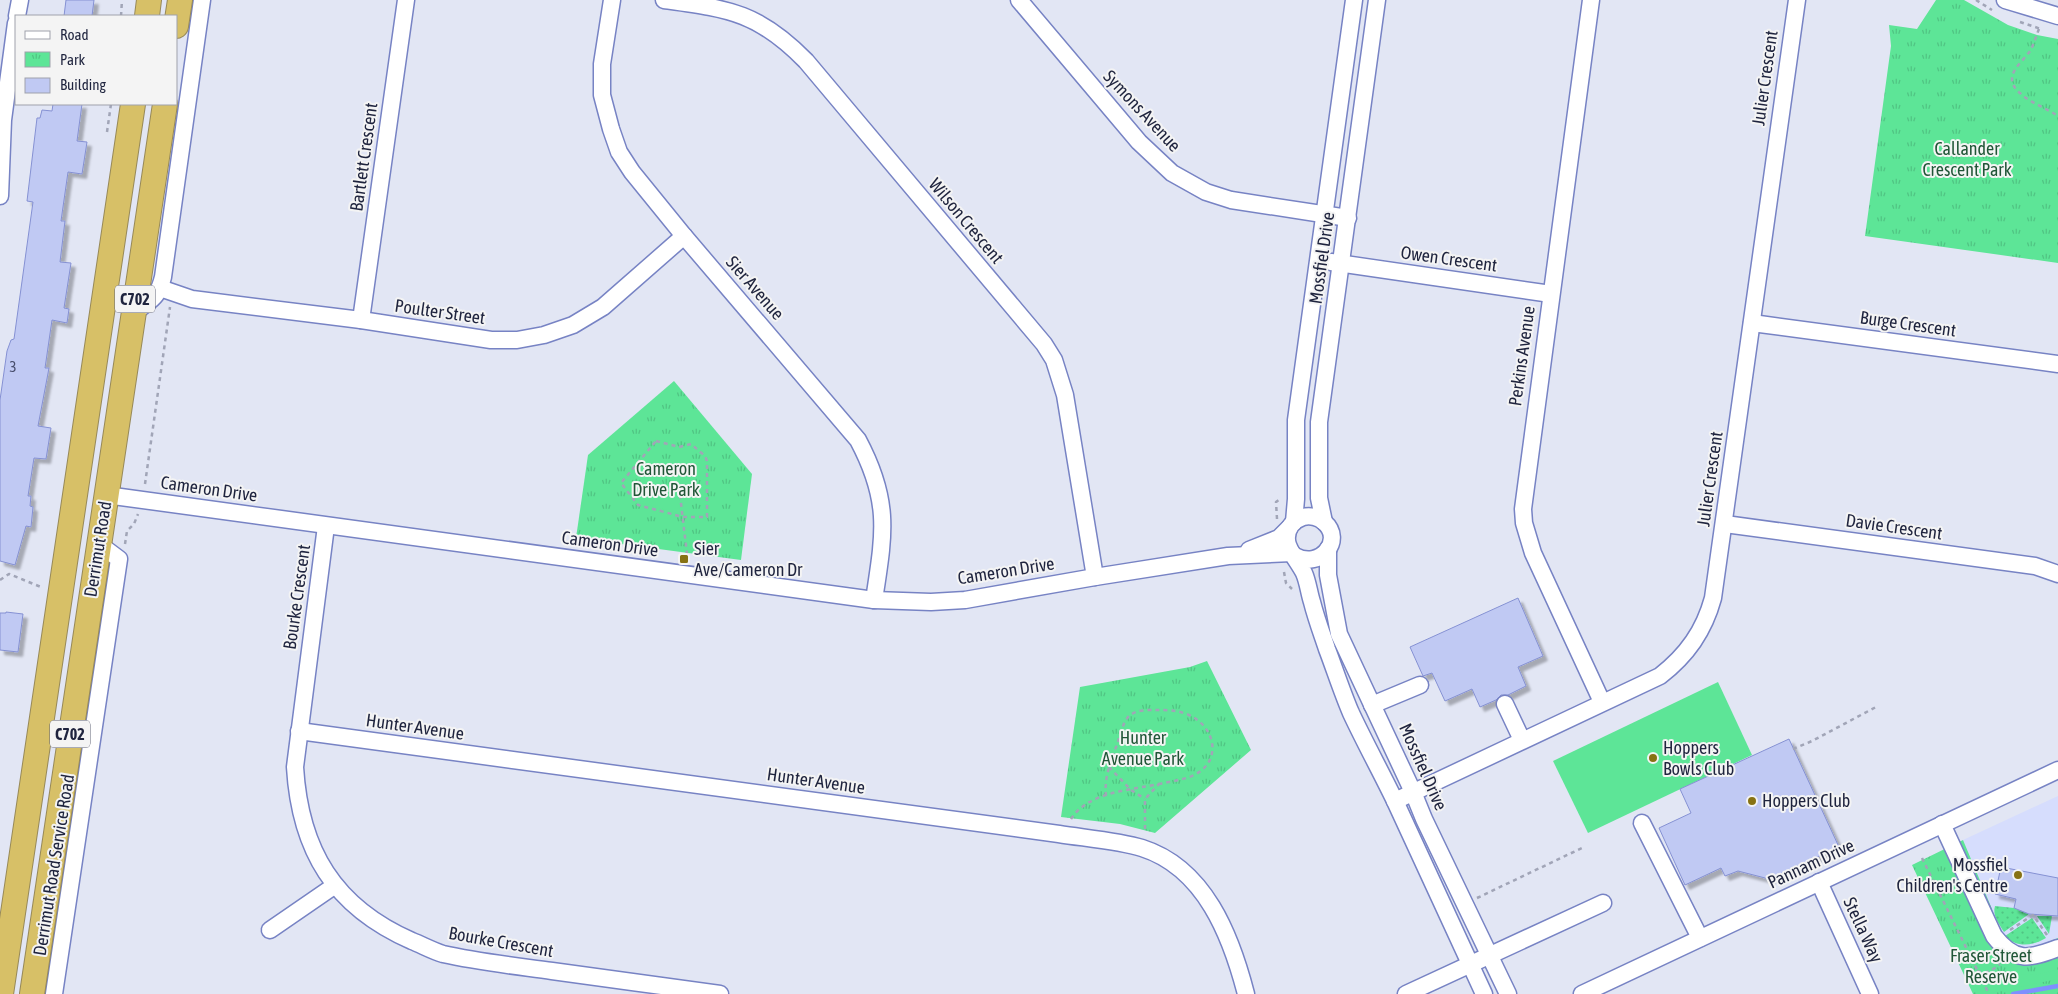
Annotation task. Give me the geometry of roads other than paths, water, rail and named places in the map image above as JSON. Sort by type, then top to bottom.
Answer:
[{"type":"highway","points":[[147,15],[149,0]]},
{"type":"highway","points":[[178,15],[180,0]]},
{"type":"highway","name":"Derrimut Road","points":[[1,994],[2,969],[134,105]]},
{"type":"highway","name":"Derrimut Road","points":[[33,984],[165,105]]},
{"type":"highway","points":[[94,368],[102,371],[109,369],[115,362],[122,332],[133,314]]},
{"type":"highway","points":[[75,491],[106,494]]},
{"type":"highway","points":[[64,564],[80,549],[99,544]]},
{"type":"highway","points":[[2,969],[33,984]]},
{"type":"street","points":[[17,15],[20,0]]},
{"type":"street","points":[[133,314],[167,291],[202,0]]},
{"type":"street","name":"Bartlett Crescent","points":[[361,320],[406,0]]},
{"type":"street","name":"Sier Avenue","points":[[612,0],[602,64],[602,95],[619,152],[632,172],[684,236],[858,440],[878,484],[883,511],[882,545],[874,600]]},
{"type":"street","name":"Wilson Crescent","points":[[664,0],[718,8],[744,16],[767,28],[787,42],[806,62],[1044,344],[1054,360],[1065,395],[1095,577]]},
{"type":"street","name":"Symons Avenue","points":[[1019,0],[1139,142],[1172,172],[1206,192],[1231,200],[1348,218]]},
{"type":"street","name":"Mossfiel Drive","points":[[1291,525],[1296,500],[1296,420],[1354,0]]},
{"type":"street","name":"Mossfiel Drive","points":[[1324,522],[1319,498],[1320,422],[1377,0]]},
{"type":"street","name":"Perkins Avenue","points":[[1591,0],[1525,490],[1524,523],[1533,552],[1602,702]]},
{"type":"street","name":"Julier Crescent","points":[[1394,801],[1660,676],[1674,665],[1700,633],[1714,598],[1797,0]]},
{"type":"street","points":[[2004,0],[2058,16]]},
{"type":"street","points":[[0,196],[5,71],[15,27]]},
{"type":"street","name":"Poulter Street","points":[[167,291],[192,299],[361,320],[491,340],[517,340],[573,325],[603,307],[684,236]]},
{"type":"street","name":"Owen Crescent","points":[[1319,260],[1551,294]]},
{"type":"street","name":"Burge Crescent","points":[[1752,323],[2058,364]]},
{"type":"street","name":"Cameron Drive","points":[[106,494],[326,526],[874,600],[931,602],[965,600],[1228,556],[1293,554]]},
{"type":"street","points":[[1293,554],[1302,560],[1317,559],[1328,549],[1331,535],[1324,522],[1309,516],[1301,518],[1291,525],[1287,541],[1293,554],[1304,574],[1317,621],[1350,711],[1484,994]]},
{"type":"street","name":"Davie Crescent","points":[[1724,524],[2035,566],[2058,574]]},
{"type":"street","name":"Cameron Drive","points":[[1228,556],[1279,538],[1291,525]]},
{"type":"street","name":"Bourke Crescent","points":[[326,526],[295,767],[296,792],[305,830],[318,859],[334,886],[366,917],[394,933],[441,953],[666,990],[720,994]]},
{"type":"street","name":"Derrimut Road Service Road","points":[[54,994],[119,559],[99,544]]},
{"type":"street","name":"Mossfiel Drive","points":[[1328,549],[1328,575],[1339,634],[1424,819],[1508,994]]},
{"type":"street","points":[[1372,705],[1420,685]]},
{"type":"street","points":[[1504,704],[1522,740]]},
{"type":"street","name":"Hunter Avenue","points":[[299,731],[1050,833],[1142,848],[1178,867],[1207,900],[1220,920],[1237,959],[1246,994]]},
{"type":"street","name":"Pannam Drive","points":[[1582,994],[2058,770]]},
{"type":"street","points":[[1642,823],[1700,938]]},
{"type":"street","points":[[1942,824],[1995,938],[2014,954],[2035,957],[2055,944]]},
{"type":"street","name":"Stella Way","points":[[1819,882],[1870,994]]},
{"type":"street","points":[[270,930],[334,886]]},
{"type":"street","points":[[1406,994],[1489,954],[1536,935],[1603,903]]},
{"type":"waterway","points":[[2013,994],[2058,986]]},
{"type":"place","name":"Sier Ave/Cameron Dr","points":[[684,559]]},
{"type":"place","name":"Hoppers Bowls Club","points":[[1653,758]]},
{"type":"place","name":"Hoppers Club","points":[[1752,801]]},
{"type":"place","name":"Mossfiel Children's Centre","points":[[2018,875]]},
{"type":"park label","name":"Callander Crescent Park","points":[[1967,159]]},
{"type":"park label","name":"Cameron Drive Park","points":[[666,479]]},
{"type":"park label","name":"Hunter Avenue Park","points":[[1143,748]]},
{"type":"park label","name":"Fraser Street Reserve","points":[[1991,966]]}]
